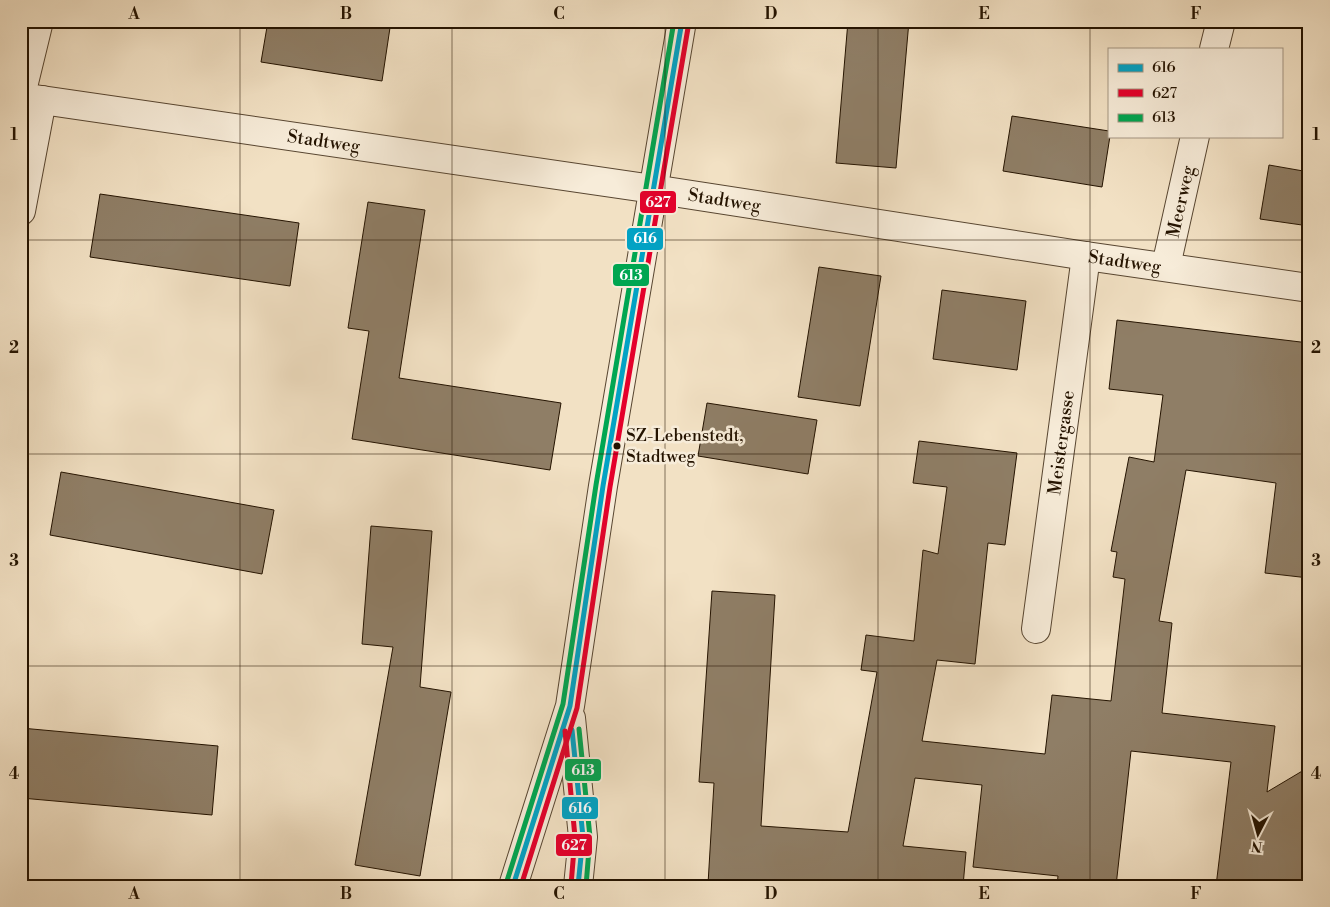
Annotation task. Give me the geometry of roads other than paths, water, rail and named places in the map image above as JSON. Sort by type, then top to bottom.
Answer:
[{"type":"street","points":[[21,211],[28,98],[39,21]]},
{"type":"street","points":[[513,886],[570,706],[652,189],[682,21]]},
{"type":"street","points":[[1214,48],[1221,21]]},
{"type":"street","name":"Stadtweg","points":[[28,98],[652,189],[1086,256],[1309,288]]},
{"type":"street","name":"Meerweg","points":[[1166,266],[1195,138]]},
{"type":"street","name":"Meistergasse","points":[[1036,629],[1086,256]]},
{"type":"street","points":[[570,706],[583,837],[578,886]]},
{"type":"place","name":"SZ-Lebenstedt, Stadtweg","points":[[617,446]]}]
